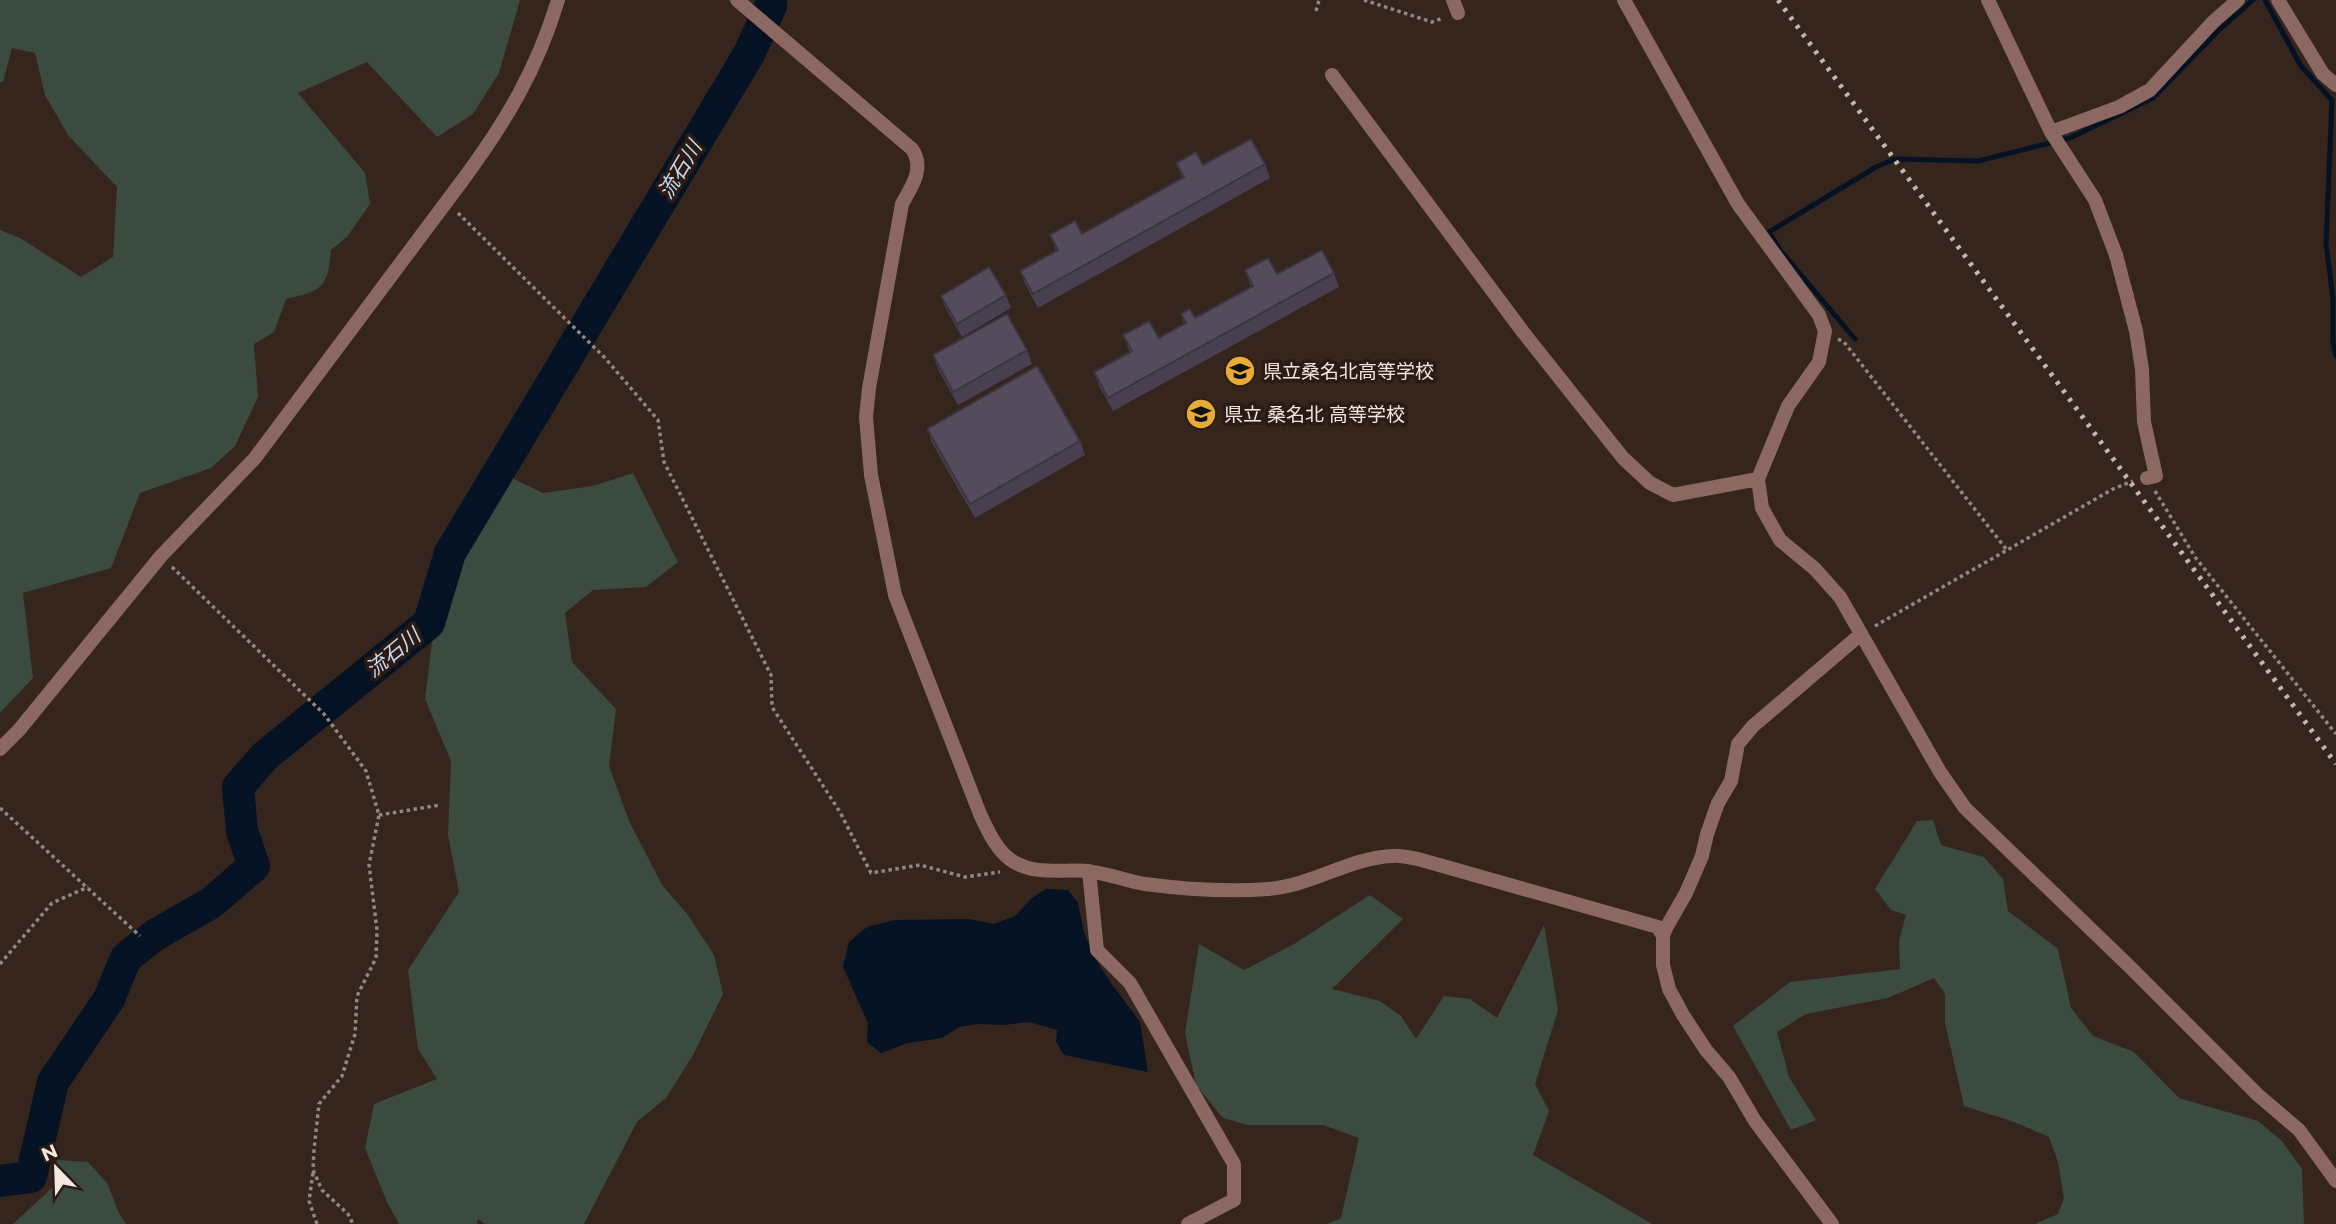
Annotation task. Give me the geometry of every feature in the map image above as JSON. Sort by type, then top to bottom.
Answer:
[{"type":"street","points":[[0,749],[19,730],[161,556],[255,458],[494,138],[518,100],[558,0]]},
{"type":"street","points":[[737,0],[912,149],[918,157],[914,181],[902,204],[869,388],[866,417],[871,475],[895,595],[980,814],[991,836],[1013,862],[1034,869],[1089,871],[1145,884],[1216,889],[1270,889],[1374,858],[1394,855],[1418,859],[1645,922],[1658,927],[1663,936]]},
{"type":"street","points":[[1624,0],[1738,204],[1819,315],[1825,331],[1819,362],[1788,406],[1758,479],[1762,508],[1780,540],[1815,569],[1840,597],[1940,772],[1965,808],[2258,1095],[2299,1130],[2336,1181]]},
{"type":"street","points":[[1988,0],[2051,132],[2095,200],[2107,229],[2123,279],[2143,369],[2144,422],[2156,476],[2147,478]]},
{"type":"street","points":[[2051,132],[2119,107],[2150,90],[2213,22],[2238,0]]},
{"type":"street","points":[[2278,0],[2323,74],[2336,85]]},
{"type":"street","points":[[1332,75],[1515,321],[1623,458],[1650,483],[1673,495],[1758,479]]},
{"type":"street","points":[[1832,1224],[1755,1121],[1729,1077],[1706,1050],[1683,1015],[1669,989],[1662,965],[1663,936],[1702,856],[1718,803],[1731,781],[1738,744],[1753,726],[1861,634]]},
{"type":"street","points":[[1089,871],[1097,950],[1130,983],[1234,1164],[1234,1200],[1188,1224]]},
{"type":"path","points":[[1316,11],[1319,0]]},
{"type":"path","points":[[1364,0],[1432,22],[1456,6]]},
{"type":"path","points":[[446,202],[604,358],[659,420],[664,462],[771,675],[772,707],[840,812],[871,873],[920,865],[965,877],[1005,872],[1013,862]]},
{"type":"path","points":[[1825,331],[1844,342],[2007,549]]},
{"type":"path","points":[[1861,634],[2113,489],[2147,478],[2195,557],[2336,734]]},
{"type":"path","points":[[161,556],[324,714],[366,771],[379,815],[369,865],[377,930],[376,958],[357,996],[355,1034],[342,1076],[319,1104],[309,1200],[317,1224]]},
{"type":"path","points":[[379,815],[440,805]]},
{"type":"path","points":[[0,808],[140,936]]},
{"type":"path","points":[[0,964],[52,903],[88,887]]},
{"type":"path","points":[[313,1170],[322,1189],[348,1214],[353,1224]]},
{"type":"green space","points":[[0,0],[520,0],[499,73],[473,114],[437,137],[367,62],[298,93],[365,173],[370,204],[347,237],[331,250],[328,273],[321,286],[286,299],[274,332],[254,344],[258,397],[235,446],[211,468],[140,493],[111,568],[23,593],[33,678],[0,713],[0,230],[20,238],[81,277],[113,257],[117,187],[68,135],[45,95],[35,53],[12,48],[3,82],[0,82]]},
{"type":"green space","points":[[633,473],[678,562],[646,587],[593,590],[565,613],[572,662],[616,709],[609,766],[629,821],[662,885],[688,915],[714,955],[723,994],[693,1055],[666,1098],[637,1122],[584,1224],[485,1224],[478,1219],[477,1224],[399,1224],[365,1148],[374,1104],[437,1079],[418,1049],[408,970],[459,892],[448,835],[451,761],[425,699],[434,627],[456,553],[493,494],[512,478],[543,493],[593,486]]},
{"type":"green space","points":[[1933,820],[1941,845],[1984,857],[2003,879],[2008,911],[2058,949],[2071,1008],[2093,1036],[2134,1052],[2179,1098],[2258,1121],[2282,1141],[2302,1169],[2304,1224],[2035,1224],[2058,1214],[2064,1198],[2058,1162],[2049,1137],[1964,1106],[1945,1023],[1945,994],[1934,978],[1888,998],[1806,1014],[1777,1032],[1789,1077],[1816,1120],[1791,1130],[1733,1026],[1790,982],[1900,969],[1899,941],[1906,915],[1891,910],[1875,889],[1917,821]]},
{"type":"green space","points":[[1370,895],[1403,919],[1332,989],[1380,1001],[1401,1016],[1416,1039],[1444,996],[1470,999],[1497,1018],[1544,925],[1558,1010],[1535,1084],[1549,1111],[1533,1155],[1652,1224],[1327,1224],[1341,1218],[1359,1138],[1323,1125],[1248,1125],[1223,1118],[1196,1085],[1185,1033],[1199,944],[1244,970],[1294,944]]},
{"type":"green space","points":[[57,1160],[88,1162],[107,1183],[126,1224],[13,1224],[53,1187]]},
{"type":"water","points":[[1046,889],[1068,890],[1078,903],[1084,932],[1095,958],[1140,1022],[1148,1072],[1064,1055],[1056,1042],[1057,1030],[1029,1022],[959,1027],[942,1038],[908,1043],[881,1053],[867,1042],[868,1023],[843,967],[849,942],[867,927],[894,920],[969,919],[994,924],[1015,916],[1032,898]]},
{"type":"building","points":[[1251,139],[1265,164],[1033,294],[1020,271],[1058,250],[1050,235],[1075,221],[1082,234],[1184,177],[1176,163],[1196,152],[1203,165]]},
{"type":"building","points":[[1322,250],[1334,273],[1108,398],[1094,372],[1132,351],[1123,335],[1149,321],[1159,338],[1186,323],[1181,314],[1190,309],[1195,318],[1253,286],[1245,270],[1268,258],[1277,274]]},
{"type":"building","points":[[989,267],[1006,295],[957,324],[941,296]]},
{"type":"building","points":[[1007,314],[1027,350],[953,392],[933,355]]},
{"type":"building","points":[[1037,366],[1080,441],[970,504],[927,429]]},
{"type":"waterway","name":"流石川","points":[[0,1181],[31,1177],[53,1082],[109,999],[126,958],[155,935],[211,903],[254,866],[242,831],[238,787],[265,756],[429,623],[450,553],[749,54],[771,6],[771,0]]},
{"type":"waterway","points":[[1855,339],[1780,250],[1769,232],[1876,167],[1895,159],[1978,161],[2070,138],[2153,98],[2218,31],[2253,0]]},
{"type":"waterway","points":[[2265,0],[2301,66],[2332,100],[2326,244],[2333,298],[2333,342],[2336,356]]},
{"type":"railway","points":[[1778,0],[2336,764]]},
{"type":"place","name":"県立桑名北高等学校","points":[[1240,371]]},
{"type":"place","name":"県立 桑名北 高等学校","points":[[1201,414]]}]
